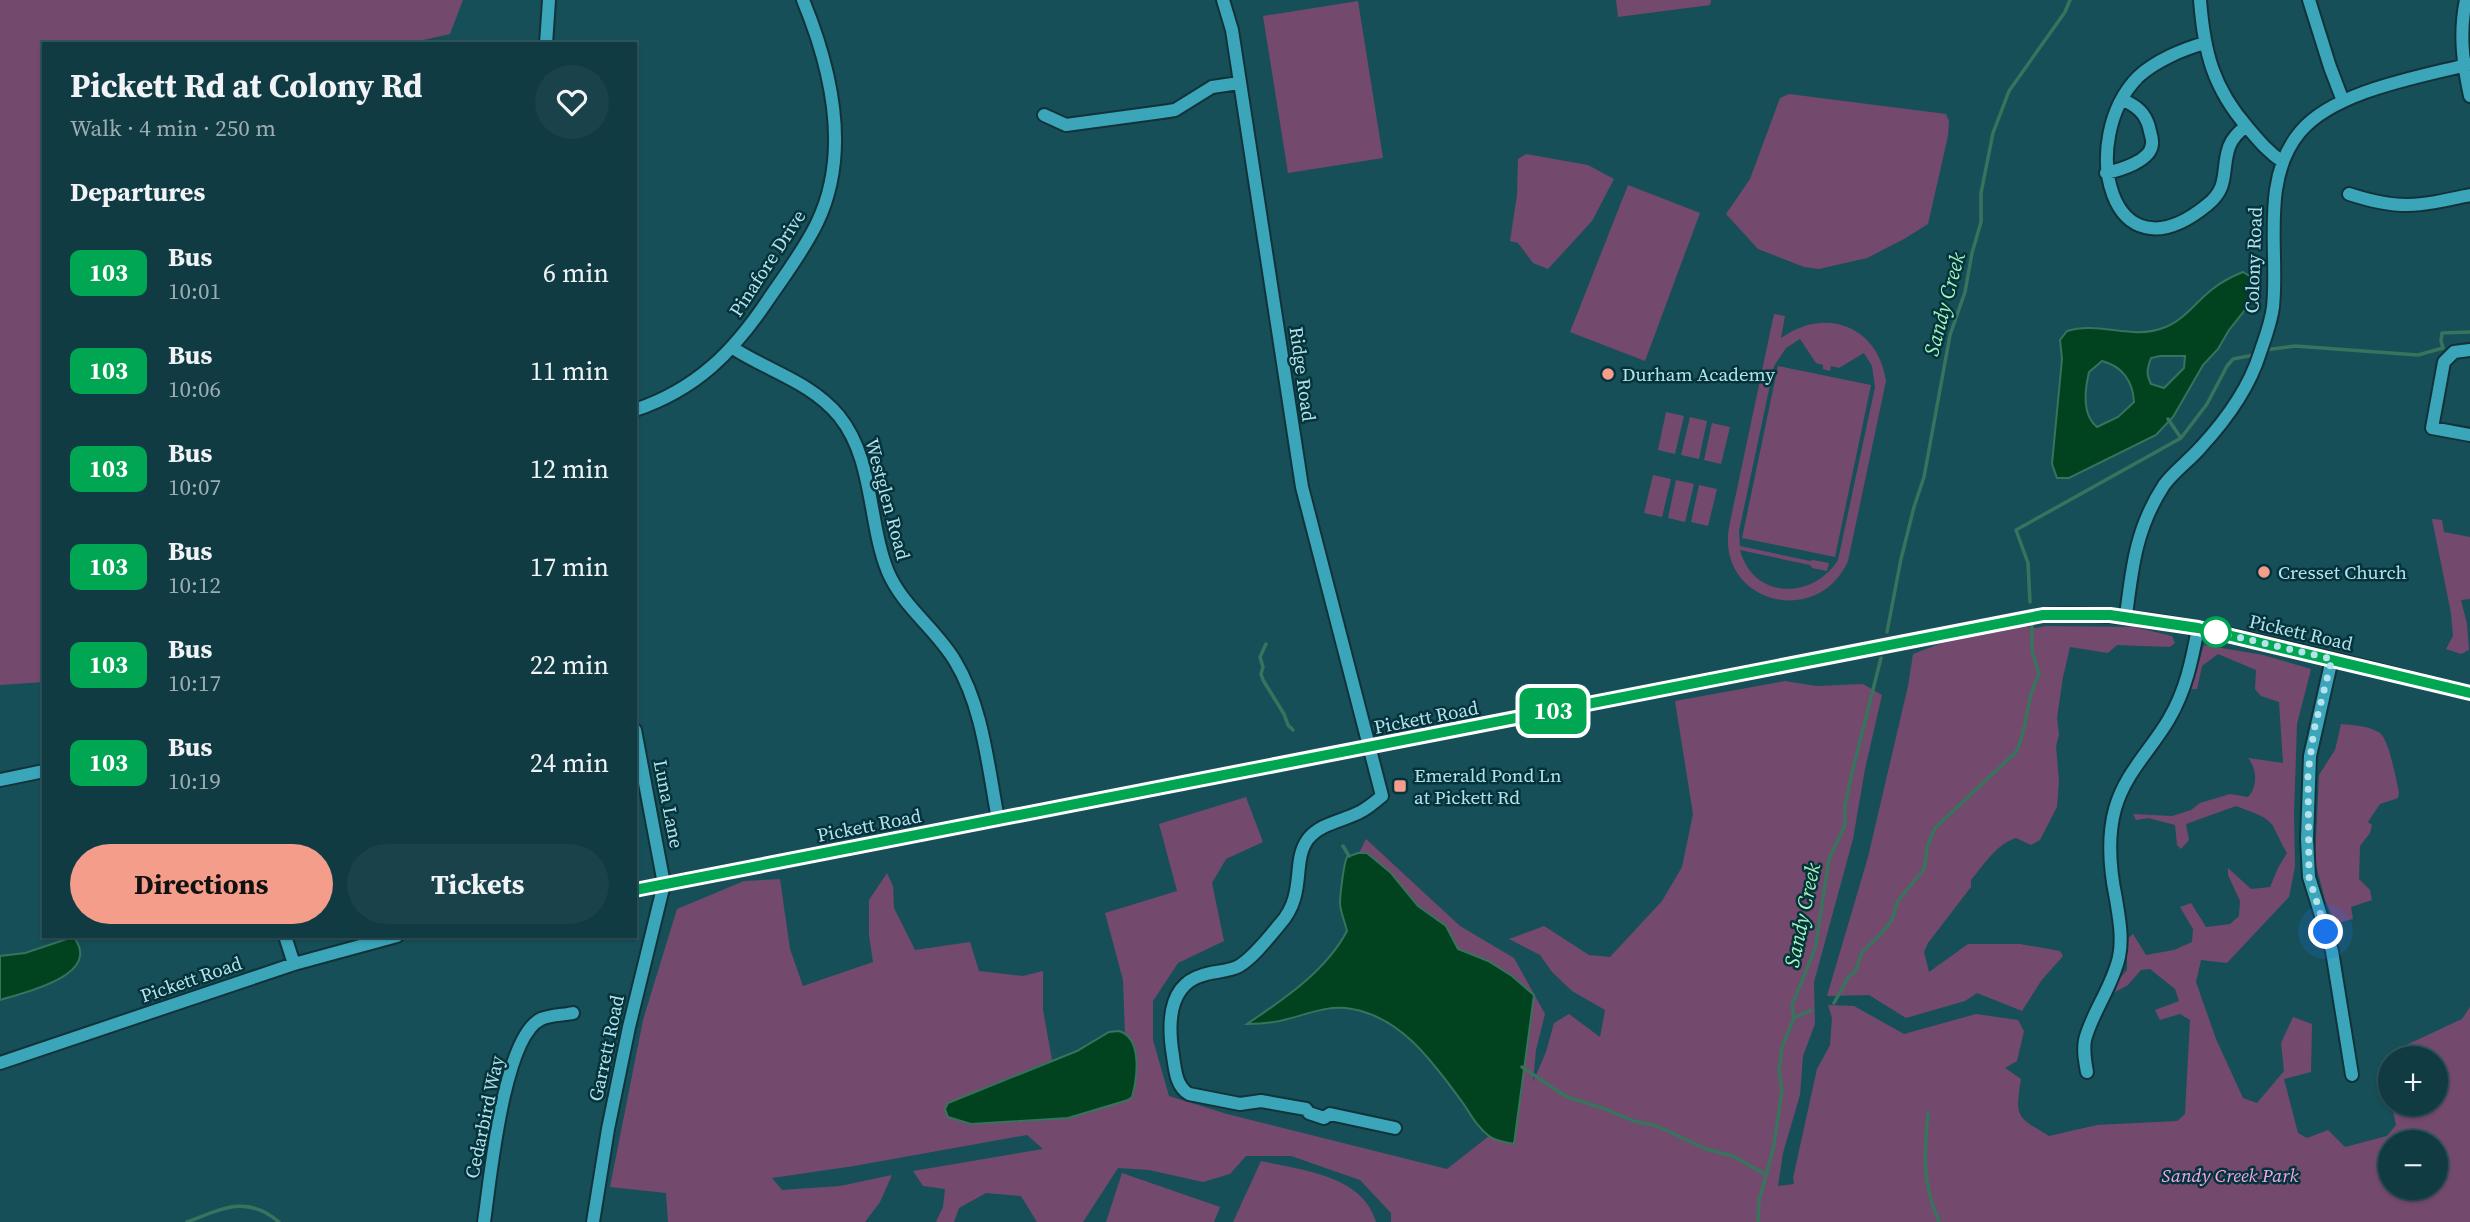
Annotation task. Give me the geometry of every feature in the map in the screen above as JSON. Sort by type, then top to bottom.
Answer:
[{"type":"street","points":[[546,42],[549,0]]},
{"type":"street","name":"Pinafore Drive","points":[[637,409],[658,402],[691,384],[733,348],[817,224],[833,169],[834,133],[831,94],[820,44],[803,0]]},
{"type":"street","name":"Ridge Road","points":[[1223,0],[1232,30],[1302,487],[1382,796],[1360,812],[1327,826],[1310,837],[1301,855],[1298,890],[1290,911],[1242,964],[1196,976],[1180,989],[1173,1005],[1171,1040],[1177,1079],[1189,1094],[1240,1104],[1261,1101],[1294,1106],[1324,1118],[1329,1114],[1395,1128]]},
{"type":"street","points":[[2200,0],[2205,43],[2221,92],[2265,148],[2283,162]]},
{"type":"street","points":[[2309,0],[2343,101]]},
{"type":"street","points":[[2466,0],[2462,39],[2470,96]]},
{"type":"street","points":[[2205,43],[2179,52],[2144,72],[2123,100],[2108,142],[2106,173],[2111,192],[2121,209],[2141,227],[2157,229],[2175,225],[2198,212],[2218,194],[2223,185],[2230,145],[2246,126]]},
{"type":"street","name":"Colony Road","points":[[2126,616],[2136,545],[2150,510],[2166,483],[2231,411],[2258,359],[2273,307],[2275,195],[2283,162],[2296,138],[2312,120],[2343,101],[2467,64]]},
{"type":"street","points":[[1044,115],[1066,125],[1175,110],[1205,90],[1239,83]]},
{"type":"street","points":[[2106,173],[2124,168],[2151,150],[2147,121],[2140,110],[2123,100]]},
{"type":"street","points":[[2349,194],[2371,201],[2406,206],[2470,195]]},
{"type":"street","name":"Westglen Road","points":[[733,348],[808,389],[829,405],[847,427],[861,462],[890,576],[907,603],[946,647],[970,691],[998,820]]},
{"type":"street","points":[[2470,350],[2454,352],[2444,362],[2432,428],[2470,435]]},
{"type":"street","name":"Pickett Road","points":[[637,890],[2025,618],[2090,614],[2126,616],[2198,628],[2470,693]]},
{"type":"street","points":[[2087,1072],[2085,1041],[2109,989],[2121,940],[2110,849],[2115,811],[2128,777],[2158,737],[2181,697],[2198,628]]},
{"type":"street","points":[[2332,659],[2310,756],[2307,817],[2309,877],[2332,951],[2352,1075]]},
{"type":"street","name":"Luna Lane","points":[[637,741],[664,884]]},
{"type":"street","points":[[0,780],[42,771]]},
{"type":"street","name":"Garrett Road","points":[[593,1222],[608,1129],[630,1022],[664,884]]},
{"type":"street","points":[[286,938],[294,964]]},
{"type":"street","name":"Pickett Road","points":[[0,1063],[294,964],[390,938]]},
{"type":"street","name":"Cedarbird Way","points":[[484,1222],[510,1067],[522,1038],[540,1019],[573,1013]]},
{"type":"green space","points":[[0,0],[463,0],[450,34],[415,42],[42,42],[42,682],[0,685]]},
{"type":"green space","points":[[1616,0],[1711,0],[1710,5],[1618,17]]},
{"type":"green space","points":[[1358,1],[1383,158],[1288,173],[1263,16]]},
{"type":"green space","points":[[1789,94],[1946,114],[1949,121],[1948,136],[1928,224],[1867,258],[1819,269],[1804,267],[1758,249],[1726,214],[1750,179],[1780,98]]},
{"type":"green space","points":[[1526,154],[1588,165],[1614,179],[1592,221],[1548,269],[1533,263],[1518,243],[1510,241],[1517,195],[1518,159]]},
{"type":"green space","points":[[1628,185],[1700,213],[1645,361],[1570,332]]},
{"type":"green space","points":[[1774,314],[1785,316],[1781,338],[1798,328],[1815,323],[1832,323],[1861,335],[1873,347],[1881,362],[1886,381],[1848,561],[1833,582],[1814,595],[1793,600],[1772,598],[1753,589],[1738,574],[1729,553],[1729,527]],"holes":[[[1800,339],[1816,363],[1830,371],[1831,366],[1839,368],[1864,353],[1872,366],[1875,387],[1838,560],[1827,573],[1814,582],[1799,588],[1784,589],[1770,586],[1757,578],[1747,566],[1740,550],[1827,571],[1829,563],[1740,546],[1739,531],[1774,366],[1786,348]]]},
{"type":"green space","points":[[1778,366],[1871,385],[1835,557],[1742,538]]},
{"type":"green space","points":[[1666,412],[1684,416],[1675,454],[1658,450]]},
{"type":"green space","points":[[1690,417],[1707,421],[1699,459],[1681,455]]},
{"type":"green space","points":[[1712,423],[1730,427],[1721,464],[1704,460]]},
{"type":"green space","points":[[1653,475],[1671,479],[1662,517],[1644,513]]},
{"type":"green space","points":[[1676,480],[1694,484],[1685,522],[1668,518]]},
{"type":"green space","points":[[1699,485],[1717,489],[1708,526],[1691,522]]},
{"type":"green space","points":[[2432,519],[2442,520],[2444,532],[2470,537],[2470,599],[2461,600],[2467,624],[2469,650],[2461,654],[2446,649],[2453,636],[2451,613]]},
{"type":"green space","points":[[2022,626],[2134,627],[2172,636],[2175,643],[2170,647],[2117,645],[2108,653],[2070,647],[2057,718],[2057,807],[2040,840],[2031,845],[2016,838],[2002,845],[1991,856],[1971,880],[1971,887],[1924,952],[1929,972],[1968,944],[2020,944],[2060,951],[2063,956],[2041,981],[2022,1011],[1977,993],[1965,1001],[1906,1018],[1869,995],[1827,996],[1868,857],[1913,654],[1947,641]]},
{"type":"green space","name":"Sandy Creek Park","points":[[2204,645],[2263,655],[2311,669],[2297,724],[2295,867],[2289,897],[2227,963],[2201,960],[2196,982],[2216,1039],[2243,1098],[2257,1103],[2284,1071],[2281,1043],[2293,1017],[2312,1024],[2311,1072],[2284,1079],[2298,1133],[2307,1138],[2328,1130],[2345,1147],[2378,1138],[2378,1200],[2448,1200],[2448,1130],[2392,1130],[2396,1125],[2394,1116],[2448,1116],[2448,1046],[2404,1046],[2462,1019],[2470,1007],[2470,1222],[1391,1222],[1391,1213],[1360,1180],[1291,1156],[1246,1156],[1230,1174],[1203,1182],[1149,1170],[1118,1168],[1083,1222],[1037,1222],[1021,1196],[986,1193],[959,1208],[954,1222],[936,1222],[943,1207],[945,1189],[923,1186],[913,1171],[1043,1149],[1027,1135],[772,1178],[782,1190],[840,1186],[892,1175],[880,1202],[865,1222],[668,1222],[666,1193],[610,1187],[643,1020],[677,909],[744,881],[780,879],[790,949],[803,986],[873,962],[869,935],[869,900],[887,873],[893,886],[894,908],[915,950],[970,942],[979,971],[1023,976],[1043,971],[1043,1010],[1052,1060],[950,1102],[1132,1043],[1125,1033],[1123,980],[1105,913],[1177,891],[1159,824],[1246,797],[1263,842],[1226,859],[1212,883],[1224,941],[1178,963],[1153,1001],[1153,1040],[1169,1096],[1227,1114],[1447,1169],[1489,1136],[1514,1144],[1488,961],[1458,949],[1446,926],[1417,906],[1391,873],[1359,853],[1366,839],[1460,926],[1514,958],[1545,1014],[1536,1050],[1533,1082],[1546,1052],[1554,1023],[1569,1014],[1600,1037],[1605,1010],[1572,991],[1552,972],[1540,955],[1509,939],[1544,926],[1589,955],[1610,957],[1662,901],[1682,867],[1693,814],[1675,701],[1785,681],[1816,686],[1863,684],[1882,695],[1853,839],[1814,982],[1815,1024],[1803,1056],[1800,1095],[1783,1153],[1778,1186],[1794,1184],[1793,1178],[1817,1069],[1830,1045],[1832,1018],[1828,1005],[1854,1006],[1904,1034],[1976,1014],[2018,1020],[2024,1031],[2017,1061],[2005,1068],[2021,1079],[2018,1102],[2020,1115],[2049,1136],[2097,1125],[2177,1121],[2185,1114],[2190,1020],[2180,1014],[2160,1020],[2155,1010],[2179,1001],[2175,989],[2150,969],[2141,970],[2128,985],[2115,992],[2118,980],[2127,970],[2127,939],[2133,934],[2146,955],[2174,950],[2192,942],[2193,929],[2180,907],[2191,903],[2206,927],[2230,924],[2239,916],[2240,901],[2228,875],[2228,868],[2251,889],[2270,887],[2287,853],[2270,822],[2236,806],[2186,824],[2189,840],[2181,849],[2177,845],[2175,825],[2148,818],[2136,820],[2133,814],[2172,816],[2191,810],[2200,803],[2230,794],[2248,797],[2255,778],[2248,758],[2283,763],[2279,702],[2261,696],[2255,689],[2256,670],[2218,654],[2202,666],[2197,689],[2191,689]]},
{"type":"green space","points":[[2341,724],[2366,727],[2380,733],[2389,751],[2399,792],[2398,798],[2380,804],[2368,822],[2372,825],[2370,833],[2360,846],[2359,879],[2370,890],[2372,900],[2351,907],[2353,919],[2341,922],[2334,920],[2325,900],[2315,861],[2319,775],[2335,750]]},
{"type":"green space","points":[[1261,1161],[1312,1172],[1344,1184],[1369,1206],[1376,1222],[1233,1222]]},
{"type":"green space","points":[[1122,1173],[1220,1207],[1214,1222],[1106,1222]]},
{"type":"shaded area","points":[[2243,272],[2257,281],[2256,296],[2229,330],[2218,349],[2203,365],[2173,417],[2156,435],[2069,478],[2057,478],[2052,464],[2062,359],[2060,340],[2067,331],[2091,328],[2139,332],[2163,328],[2190,310],[2217,285]],"holes":[[[2185,356],[2184,368],[2164,388],[2151,384],[2148,374],[2151,358]],[[2102,361],[2121,371],[2129,381],[2134,402],[2118,417],[2097,427],[2089,416],[2086,394],[2089,372]]]},
{"type":"shaded area","points":[[1367,853],[1391,873],[1418,906],[1446,926],[1458,949],[1488,961],[1512,976],[1534,995],[1514,1144],[1494,1139],[1485,1132],[1429,1058],[1402,1032],[1370,1014],[1334,1008],[1275,1022],[1247,1024],[1303,983],[1328,959],[1338,945],[1347,931],[1340,903],[1345,865],[1347,857]]},
{"type":"shaded area","points":[[70,938],[75,939],[80,952],[77,963],[68,973],[56,981],[0,1000],[0,956],[25,953]]},
{"type":"shaded area","points":[[1119,1031],[1127,1035],[1135,1050],[1134,1089],[1128,1100],[1068,1118],[971,1124],[948,1117],[945,1109],[948,1103],[1077,1051],[1109,1032]]},
{"type":"waterway","name":"Sandy Creek","points":[[1887,632],[1901,559],[1924,477],[1950,335],[1965,292],[1981,222],[1981,193],[1993,133],[2009,91],[2065,12],[2070,0]]},
{"type":"waterway","points":[[2264,350],[2295,346],[2418,355],[2443,348],[2442,333],[2470,332]]},
{"type":"waterway","points":[[2030,602],[2028,563],[2016,530],[2181,438],[2207,404],[2233,359],[2254,355]]},
{"type":"waterway","points":[[2168,419],[2181,438]]},
{"type":"waterway","points":[[1834,1003],[1849,976],[1855,972],[1862,952],[1892,920],[1897,902],[1924,869],[1928,844],[1935,828],[2016,752],[2039,674],[2032,651],[2032,626]]},
{"type":"waterway","points":[[1266,644],[1260,657],[1263,667],[1261,674],[1293,730]]},
{"type":"waterway","name":"Sandy Creek","points":[[1758,1222],[1759,1200],[1773,1150],[1782,1091],[1779,1071],[1782,1047],[1794,1018],[1792,1005],[1815,949],[1829,859],[1845,825],[1845,805],[1881,658]]},
{"type":"waterway","points":[[1343,846],[1349,856]]},
{"type":"waterway","points":[[1794,1018],[1811,1010]]},
{"type":"waterway","points":[[1522,1067],[1565,1096],[1634,1121],[1657,1126],[1706,1149],[1733,1156],[1765,1174]]},
{"type":"waterway","points":[[1928,1113],[1927,1181],[1939,1222]]},
{"type":"waterway","points":[[187,1222],[223,1209],[245,1206],[267,1213],[279,1222]]},
{"type":"bus line","name":"103","points":[[637,890],[2043,615],[2110,615],[2198,628],[2470,693]]},
{"type":"place","name":"Durham Academy","points":[[1608,374]]},
{"type":"place","name":"Cresset Church","points":[[2264,572]]},
{"type":"place","name":"Emerald Pond Ln at Pickett Rd","points":[[1400,786]]},
{"type":"route","points":[[2216,632],[2332,659],[2314,730],[2308,773],[2309,877],[2326,932]]}]
